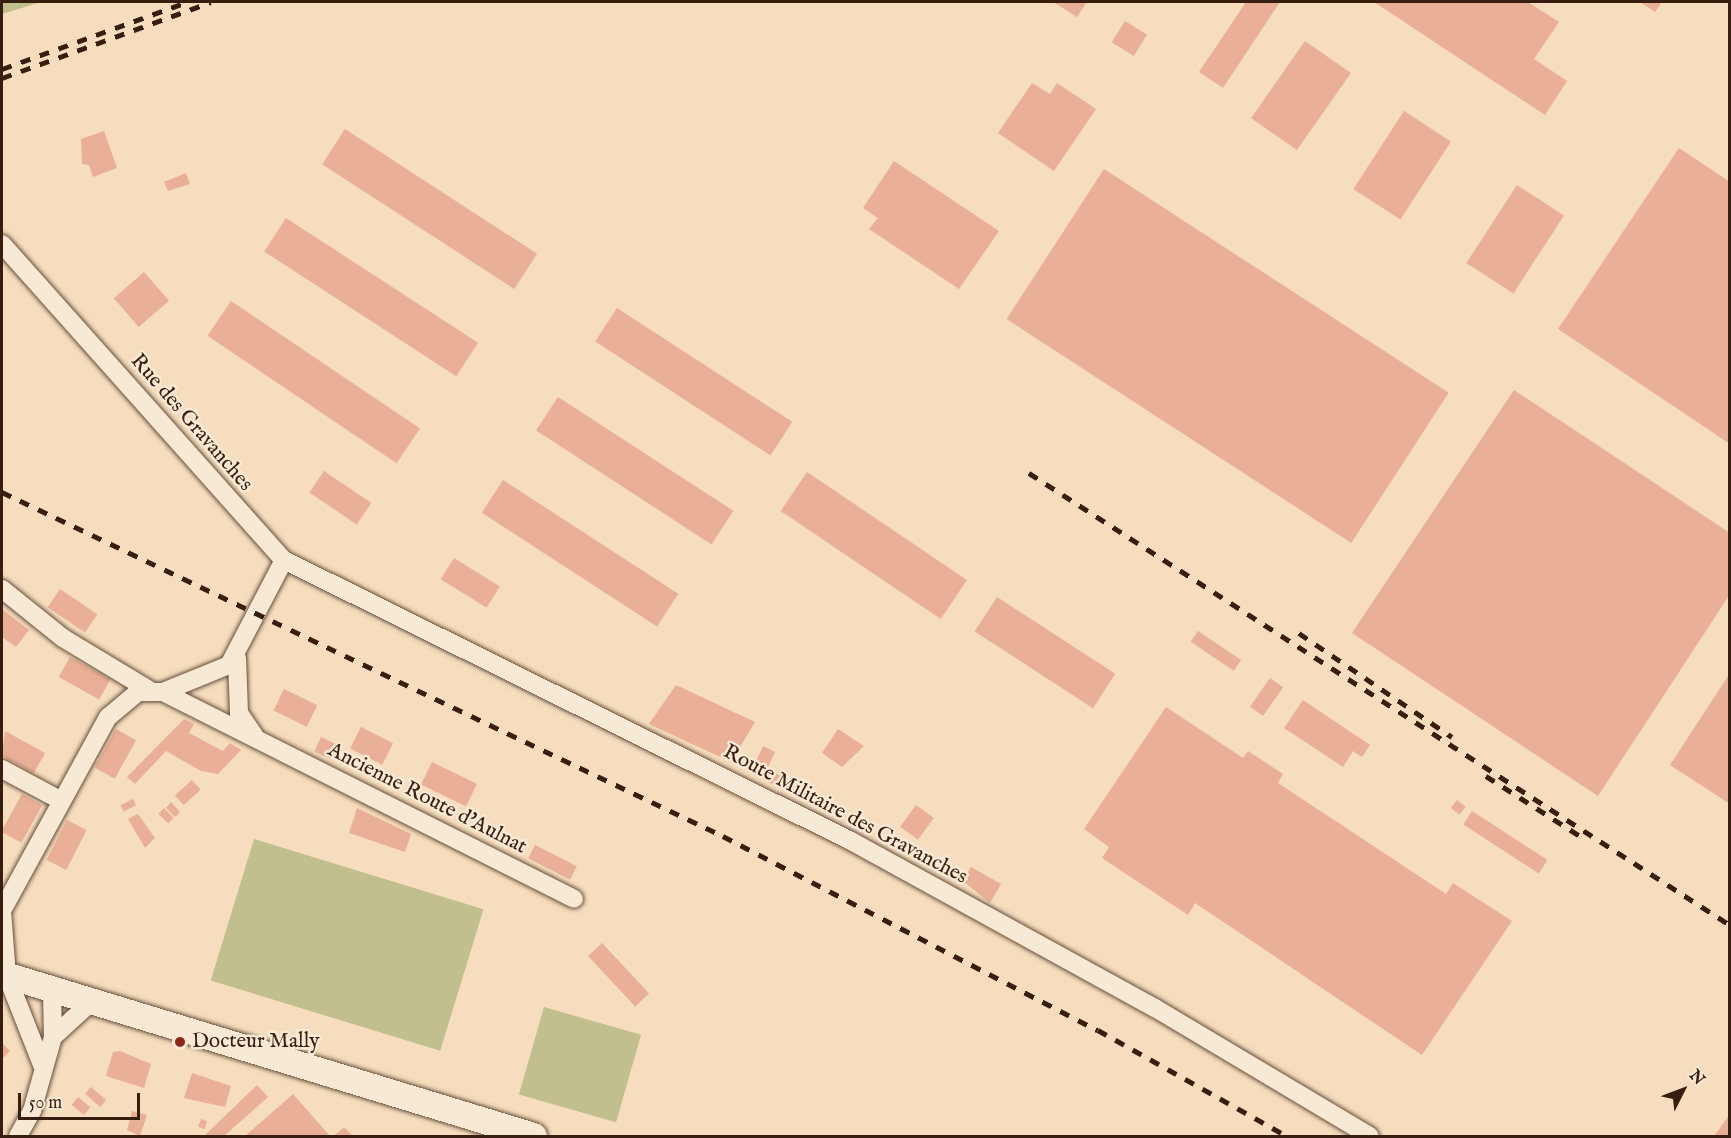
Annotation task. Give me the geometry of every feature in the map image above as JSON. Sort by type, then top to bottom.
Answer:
[{"type":"main road","points":[[4,975],[52,993],[91,1002],[534,1137]]},
{"type":"street","name":"Rue des Gravanches","points":[[2,244],[284,560]]},
{"type":"street","points":[[42,1065],[4,975],[2,911],[60,800],[108,717],[138,692],[157,692],[220,671],[240,652],[284,560]]},
{"type":"street","name":"Route Militaire des Gravanches","points":[[284,560],[851,841],[1155,1008],[1370,1137]]},
{"type":"street","name":"Ancienne Route d'Aulnat","points":[[2,589],[63,638],[157,692],[260,740],[574,899]]},
{"type":"street","name":"Ancienne Route d'Aulnat","points":[[240,652],[239,713],[260,740]]},
{"type":"street","points":[[2,769],[60,800]]},
{"type":"street","points":[[18,1137],[32,1111],[42,1065],[53,1037],[52,993]]},
{"type":"street","points":[[53,1037],[91,1002]]},
{"type":"shaded area","points":[[2,2],[41,2],[2,14]]},
{"type":"shaded area","points":[[254,839],[484,909],[440,1051],[211,981]]},
{"type":"shaded area","points":[[544,1007],[641,1035],[616,1122],[519,1094]]},
{"type":"building","points":[[1053,2],[1087,2],[1077,17]]},
{"type":"building","points":[[1246,2],[1280,2],[1223,88],[1199,72]]},
{"type":"building","points":[[1374,2],[1528,2],[1559,22],[1534,59],[1567,81],[1545,115]]},
{"type":"building","points":[[1640,2],[1662,2],[1655,12]]},
{"type":"building","points":[[1125,21],[1147,35],[1134,56],[1112,42]]},
{"type":"building","points":[[1305,41],[1351,73],[1297,150],[1251,118]]},
{"type":"building","points":[[1032,83],[1050,94],[1057,83],[1096,109],[1054,171],[998,133]]},
{"type":"building","points":[[1404,111],[1451,141],[1400,219],[1353,189]]},
{"type":"building","points":[[345,129],[537,254],[514,289],[322,164]]},
{"type":"building","points":[[104,131],[117,168],[93,177],[89,165],[82,164],[81,139]]},
{"type":"building","points":[[1679,148],[1730,182],[1730,444],[1558,329]]},
{"type":"building","points":[[894,161],[999,231],[959,289],[869,229],[878,218],[863,208]]},
{"type":"building","points":[[1104,169],[1449,393],[1351,543],[1007,319]]},
{"type":"building","points":[[186,173],[190,184],[168,191],[164,182]]},
{"type":"building","points":[[1517,185],[1564,215],[1513,293],[1466,263]]},
{"type":"building","points":[[286,218],[478,343],[456,376],[264,252]]},
{"type":"building","points":[[144,272],[169,301],[139,327],[114,298]]},
{"type":"building","points":[[231,301],[420,428],[397,463],[208,336]]},
{"type":"building","points":[[617,308],[792,422],[770,455],[595,342]]},
{"type":"building","points":[[1514,390],[1730,533],[1730,594],[1598,796],[1352,633]]},
{"type":"building","points":[[558,397],[733,511],[711,544],[536,431]]},
{"type":"building","points":[[324,471],[371,503],[357,524],[309,493]]},
{"type":"building","points":[[807,472],[967,580],[941,619],[781,511]]},
{"type":"building","points":[[503,480],[678,594],[657,627],[482,513]]},
{"type":"building","points":[[454,558],[500,587],[487,608],[441,579]]},
{"type":"building","points":[[60,589],[97,614],[85,632],[48,607]]},
{"type":"building","points":[[997,597],[1115,674],[1093,708],[975,631]]},
{"type":"building","points":[[2,609],[29,630],[16,647],[2,637]]},
{"type":"building","points":[[1198,631],[1241,660],[1234,671],[1191,642]]},
{"type":"building","points":[[70,657],[110,679],[99,699],[59,677]]},
{"type":"building","points":[[1730,673],[1730,804],[1670,765]]},
{"type":"building","points":[[1270,678],[1283,687],[1263,716],[1250,707]]},
{"type":"building","points":[[676,685],[755,722],[731,762],[649,724]]},
{"type":"building","points":[[284,689],[317,705],[307,727],[273,711]]},
{"type":"building","points":[[1303,700],[1370,745],[1362,757],[1353,751],[1343,767],[1284,728]]},
{"type":"building","points":[[1166,707],[1243,758],[1248,751],[1283,774],[1278,783],[1446,894],[1453,883],[1512,921],[1422,1055],[1195,903],[1188,915],[1102,858],[1109,847],[1084,829]]},
{"type":"building","points":[[184,719],[194,724],[189,733],[223,751],[230,743],[241,750],[218,774],[201,771],[166,751],[135,784],[127,777]]},
{"type":"building","points":[[361,727],[393,743],[382,765],[350,748]]},
{"type":"building","points":[[116,729],[136,740],[115,779],[95,767]]},
{"type":"building","points":[[838,729],[864,746],[842,767],[822,753]]},
{"type":"building","points":[[5,731],[45,753],[34,773],[2,756]]},
{"type":"building","points":[[321,737],[336,744],[330,759],[314,752]]},
{"type":"building","points":[[763,746],[775,752],[767,769],[804,787],[800,798],[751,773]]},
{"type":"building","points":[[432,762],[477,784],[466,806],[421,784]]},
{"type":"building","points":[[192,780],[201,790],[184,805],[175,795]]},
{"type":"building","points":[[22,794],[42,805],[21,843],[2,830]]},
{"type":"building","points":[[133,799],[136,805],[124,812],[121,805]]},
{"type":"building","points":[[1457,800],[1466,807],[1460,815],[1451,808]]},
{"type":"building","points":[[171,802],[180,812],[175,817],[166,808]]},
{"type":"building","points":[[916,805],[934,818],[918,840],[900,827]]},
{"type":"building","points":[[164,808],[174,818],[168,824],[158,814]]},
{"type":"building","points":[[357,808],[411,834],[405,852],[349,833]]},
{"type":"building","points":[[1472,811],[1547,860],[1539,873],[1463,824]]},
{"type":"building","points":[[138,814],[155,838],[145,848],[128,819]]},
{"type":"building","points":[[67,820],[87,830],[66,870],[47,860]]},
{"type":"building","points":[[535,845],[577,866],[570,880],[528,858]]},
{"type":"building","points":[[971,867],[1001,884],[990,903],[963,881]]},
{"type":"building","points":[[602,943],[649,993],[635,1006],[588,956]]},
{"type":"building","points":[[2,1043],[10,1051],[3,1058],[2,1056]]},
{"type":"building","points":[[120,1051],[151,1064],[144,1088],[106,1076],[113,1052]]},
{"type":"building","points":[[192,1073],[231,1086],[225,1107],[184,1098]]},
{"type":"building","points":[[257,1085],[268,1097],[224,1136],[204,1136]]},
{"type":"building","points":[[91,1087],[106,1100],[100,1107],[85,1094]]},
{"type":"building","points":[[293,1094],[330,1136],[245,1136],[284,1102]]},
{"type":"building","points":[[78,1097],[90,1107],[84,1115],[72,1105]]},
{"type":"building","points":[[132,1111],[147,1115],[140,1136],[127,1130]]},
{"type":"building","points":[[1730,1114],[1730,1136],[1714,1136]]},
{"type":"building","points":[[201,1119],[207,1121],[205,1129],[198,1127]]},
{"type":"building","points":[[344,1127],[353,1136],[334,1136]]},
{"type":"railway","points":[[2,69],[187,2]]},
{"type":"railway","points":[[2,78],[211,2]]},
{"type":"railway","points":[[1029,473],[1730,925]]},
{"type":"railway","points":[[2,492],[723,836],[1098,1030],[1287,1136]]},
{"type":"railway","points":[[1299,633],[1452,737]]},
{"type":"railway","points":[[1486,776],[1585,839]]},
{"type":"place","name":"Docteur Mally","points":[[180,1042]]}]
